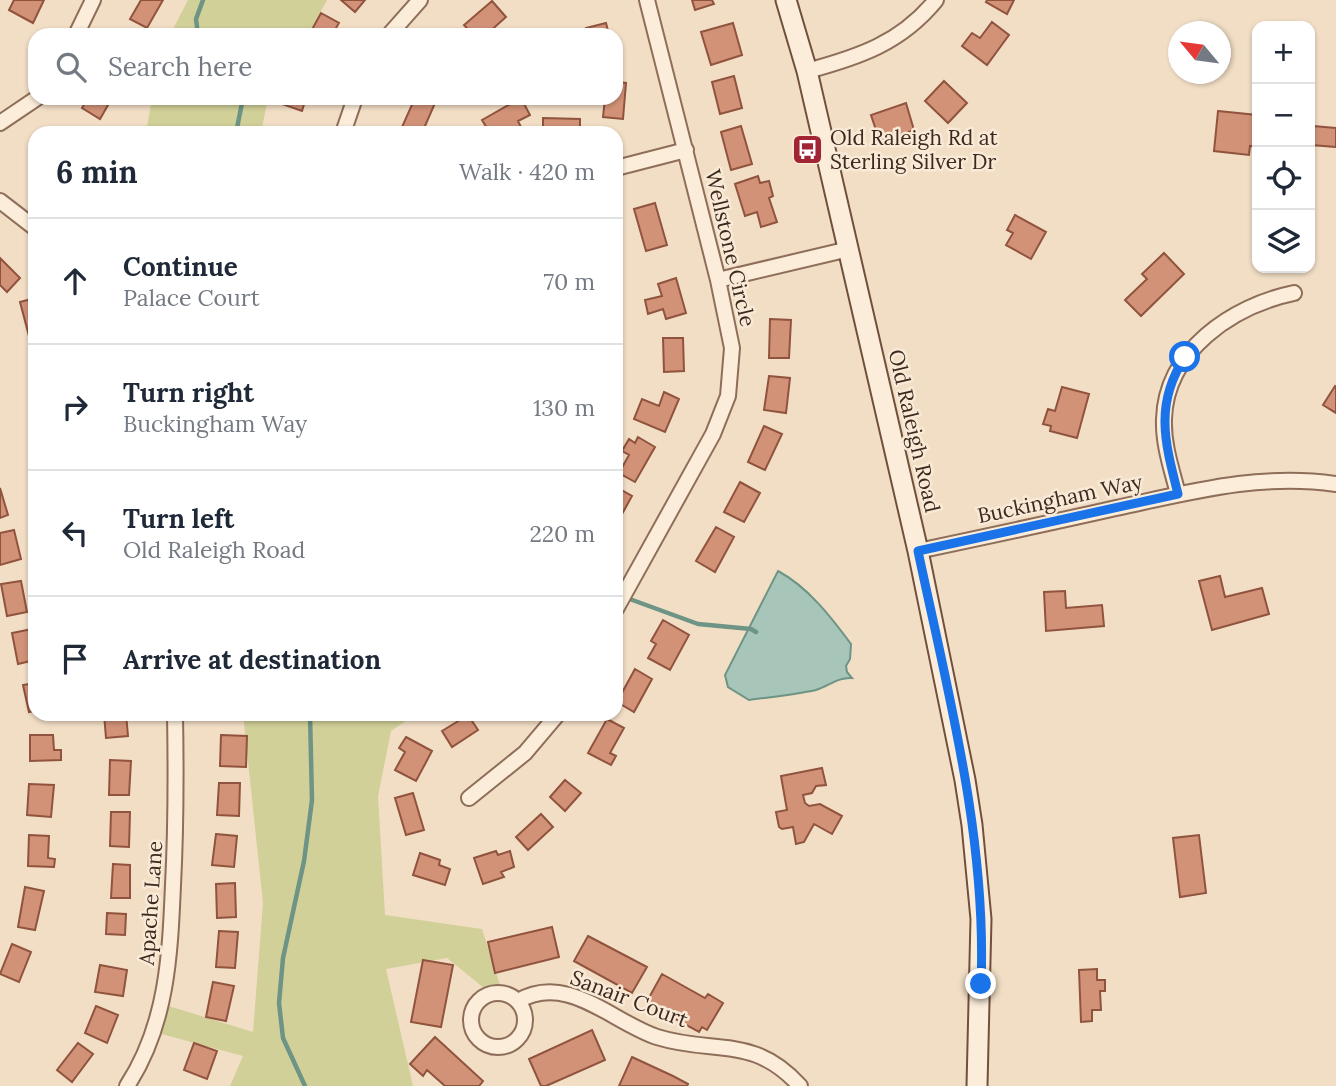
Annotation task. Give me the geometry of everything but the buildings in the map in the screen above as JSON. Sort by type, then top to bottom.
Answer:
[{"type":"main road","name":"Old Raleigh Road","points":[[786,0],[807,71],[849,249],[918,551],[965,780],[981,919],[982,967],[977,1086]]},
{"type":"street","points":[[79,28],[93,0]]},
{"type":"street","points":[[395,28],[420,0]]},
{"type":"street","name":"Wellstone Circle","points":[[623,596],[703,453],[728,396],[732,348],[686,150],[646,0]]},
{"type":"street","points":[[807,71],[850,60],[875,49],[914,23],[936,0]]},
{"type":"street","points":[[0,123],[28,104]]},
{"type":"street","points":[[345,126],[353,105]]},
{"type":"street","points":[[623,166],[686,150]]},
{"type":"street","points":[[0,201],[28,223]]},
{"type":"street","points":[[718,280],[849,249]]},
{"type":"street","points":[[1178,494],[1166,446],[1164,421],[1166,401],[1177,369],[1204,338],[1230,319],[1265,300],[1294,293]]},
{"type":"street","name":"Buckingham Way","points":[[918,551],[1178,494],[1265,480],[1336,484]]},
{"type":"street","name":"Apache Lane","points":[[127,1086],[158,1023],[170,954],[176,824],[175,721]]},
{"type":"street","points":[[469,798],[525,754],[552,721]]},
{"type":"street","name":"Sanair Court","points":[[518,1001],[530,994],[542,992],[578,998],[657,1037],[696,1046],[749,1052],[774,1063],[800,1086]]},
{"type":"shaded area","points":[[188,0],[327,0],[312,28],[174,28]]},
{"type":"shaded area","points":[[151,105],[267,105],[262,126],[147,126]]},
{"type":"shaded area","points":[[778,571],[809,594],[851,644],[850,659],[846,666],[852,678],[838,680],[816,690],[749,700],[728,687],[725,675]]},
{"type":"shaded area","points":[[244,721],[406,721],[391,731],[378,796],[385,915],[482,929],[500,985],[484,988],[447,958],[386,969],[413,1086],[230,1086],[243,1056],[154,1032],[162,1004],[253,1032],[263,903]]},
{"type":"waterway","points":[[197,28],[196,19],[203,0]]},
{"type":"waterway","points":[[237,126],[242,105]]},
{"type":"waterway","points":[[623,597],[698,624],[751,629],[756,632]]},
{"type":"waterway","points":[[305,1086],[283,1038],[279,1003],[283,958],[304,861],[312,800],[310,721]]},
{"type":"place","name":"Old Raleigh Rd at Sterling Silver Dr","points":[[807,150]]},
{"type":"route","points":[[981,984],[981,905],[972,825],[918,551],[1178,494],[1166,446],[1164,421],[1171,382],[1185,357]]}]
